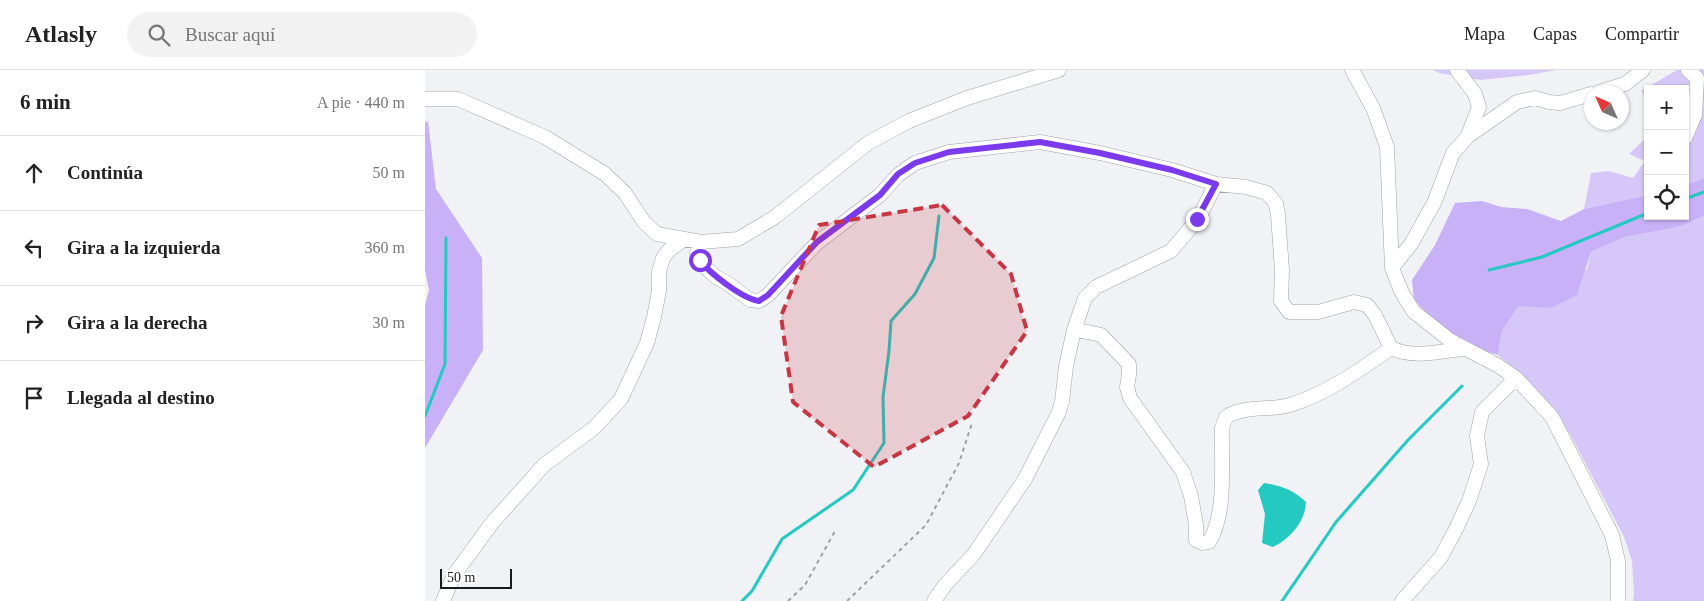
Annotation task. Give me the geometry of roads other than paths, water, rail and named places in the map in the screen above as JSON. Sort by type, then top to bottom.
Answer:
[{"type":"street","points":[[425,99],[458,99],[545,137],[605,174],[625,193],[644,222],[657,234],[701,242],[738,239],[775,217],[868,143],[909,122],[967,98],[1059,70]]},
{"type":"street","points":[[1352,70],[1373,108],[1387,147],[1392,268],[1402,293],[1414,312],[1451,341],[1497,365],[1516,378],[1552,417],[1612,535],[1618,561],[1618,601]]},
{"type":"street","points":[[1457,70],[1475,94],[1479,107],[1468,136]]},
{"type":"street","points":[[1622,85],[1643,70]]},
{"type":"street","points":[[1688,70],[1697,78],[1695,114],[1688,130]]},
{"type":"street","points":[[1392,268],[1411,244],[1434,204],[1453,153],[1468,136],[1517,102],[1535,98],[1560,103],[1584,96]]},
{"type":"street","points":[[701,242],[697,252],[706,268],[750,300],[759,301],[768,295],[817,242],[880,195],[898,174],[915,163],[949,152],[1040,142],[1100,153],[1172,170],[1216,184],[1246,187],[1267,194],[1276,204],[1282,270],[1281,300],[1289,312],[1318,312],[1354,302],[1367,305],[1375,315],[1391,348],[1401,353],[1420,355],[1464,349]]},
{"type":"street","points":[[935,601],[945,585],[974,554],[1025,479],[1058,414],[1062,402],[1066,366],[1074,330],[1085,298],[1095,287],[1171,250],[1197,219],[1216,184]]},
{"type":"street","points":[[443,601],[454,575],[492,523],[544,466],[594,428],[621,399],[647,343],[659,291],[659,272],[663,258],[669,250],[683,240]]},
{"type":"street","points":[[1074,330],[1101,335],[1129,364],[1127,387],[1130,398],[1183,472],[1191,496],[1196,525],[1196,540],[1202,543],[1209,542],[1215,532],[1220,508],[1222,428],[1226,416],[1234,412],[1288,406],[1317,394],[1391,348]]},
{"type":"street","points":[[1402,601],[1441,557],[1456,529],[1469,501],[1481,464],[1477,436],[1482,412],[1516,378]]},
{"type":"water","points":[[1264,483],[1287,489],[1306,502],[1300,523],[1291,535],[1273,547],[1262,543],[1265,514],[1258,490]]},
{"type":"waterway","points":[[1689,198],[1704,192]]},
{"type":"waterway","points":[[1489,270],[1542,257],[1644,215]]},
{"type":"waterway","points":[[742,601],[752,591],[782,539],[853,490],[884,443],[883,397],[891,321],[915,294],[934,258],[939,216]]},
{"type":"waterway","points":[[425,416],[445,364],[446,238]]},
{"type":"waterway","points":[[1282,601],[1336,522],[1408,440],[1462,386]]}]
